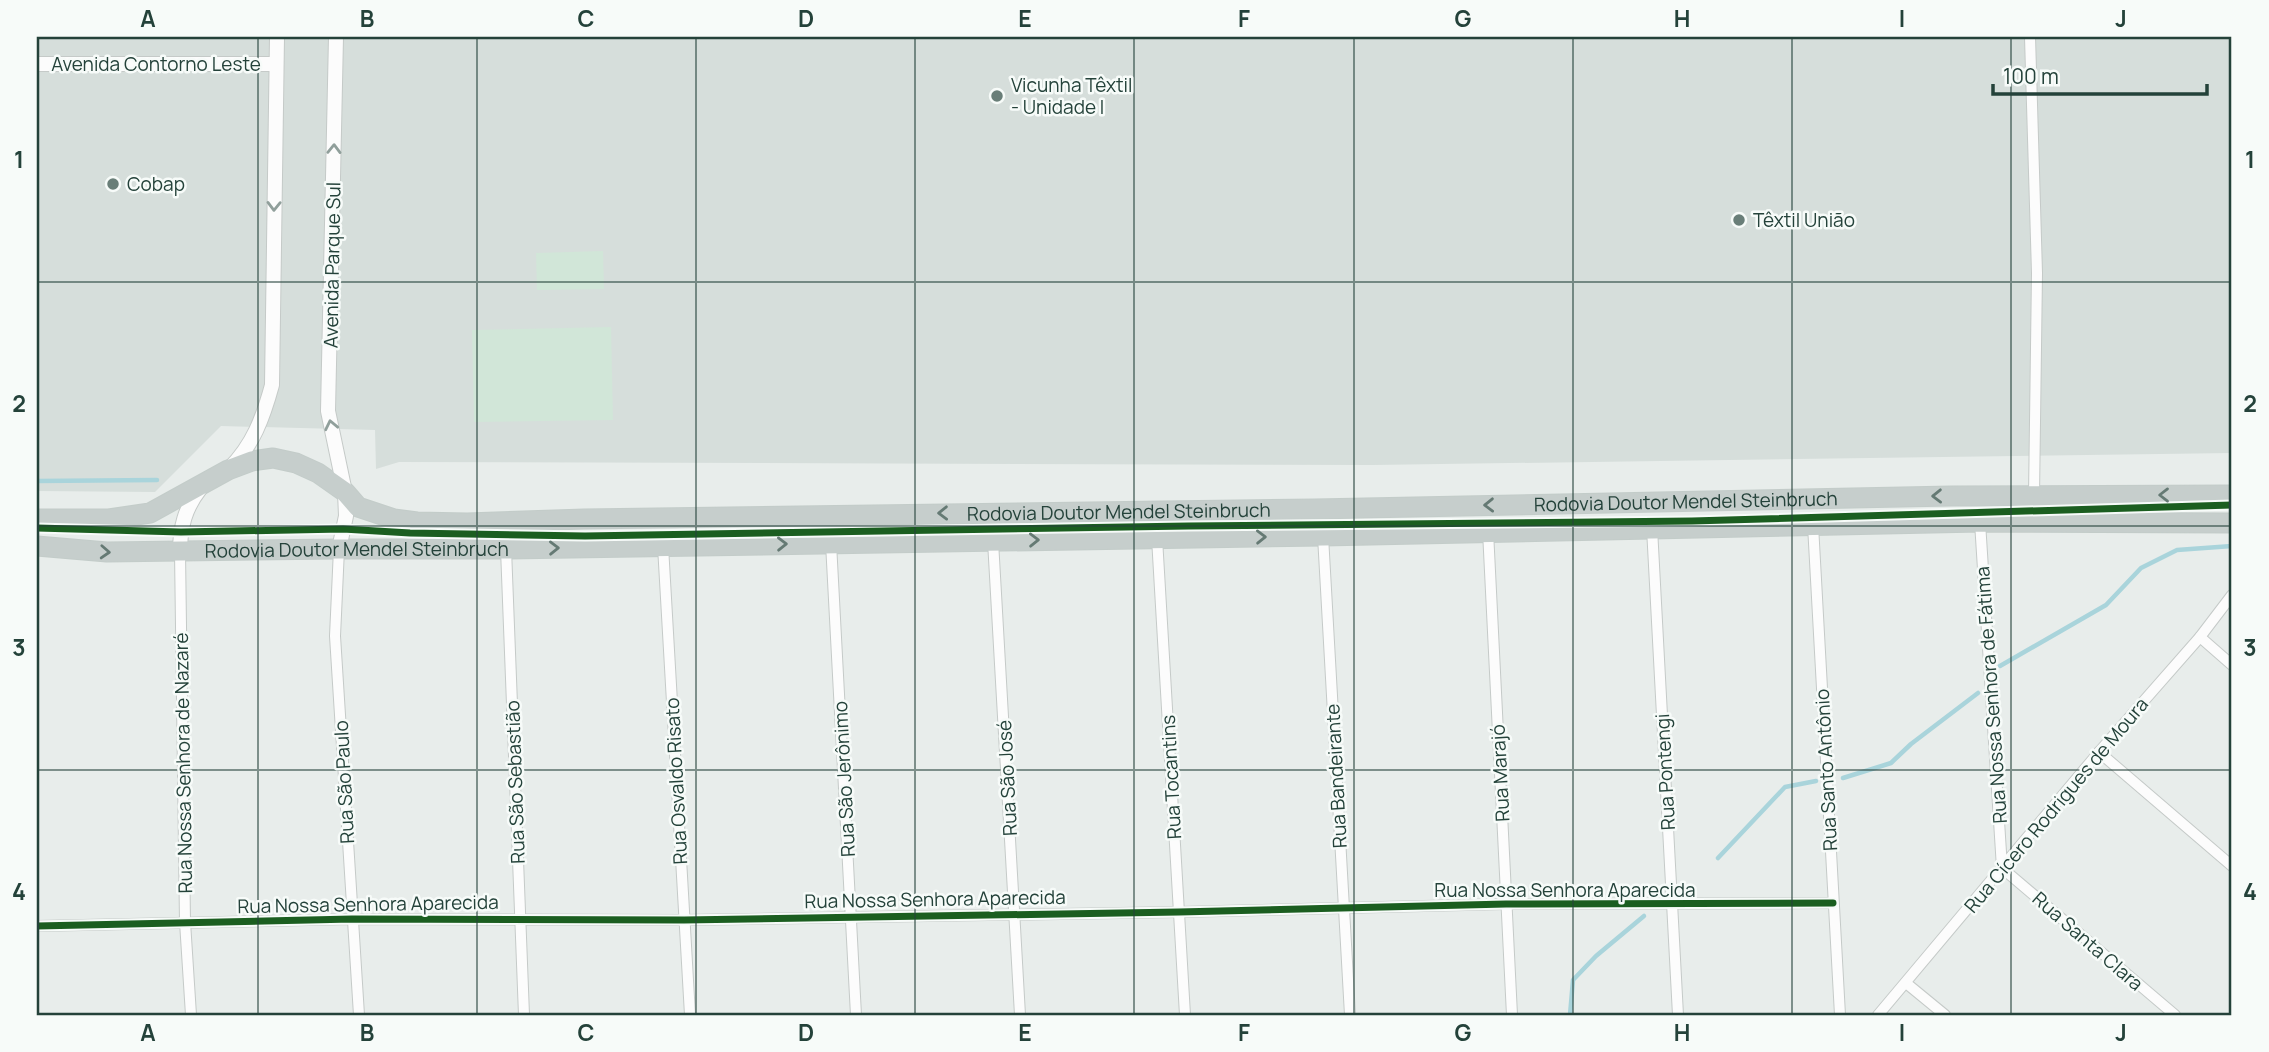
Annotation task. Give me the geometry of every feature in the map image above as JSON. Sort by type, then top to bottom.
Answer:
[{"type":"highway","name":"Rodovia Doutor Mendel Steinbruch","points":[[37,519],[109,519],[150,513],[228,470],[252,461],[273,458],[296,463],[318,473],[345,492],[358,507],[394,519],[467,523],[612,518],[2232,495]]},
{"type":"highway","name":"Rodovia Doutor Mendel Steinbruch","points":[[37,546],[107,552],[506,549],[1980,522],[2232,523]]},
{"type":"street","points":[[180,552],[183,517],[191,501],[200,489],[228,470],[254,437],[264,415],[272,386],[276,37]]},
{"type":"street","name":"Avenida Parque Sul","points":[[336,37],[328,411],[345,492],[346,516],[339,549]]},
{"type":"street","points":[[2030,37],[2036,272],[2034,496]]},
{"type":"street","name":"Avenida Contorno Leste","points":[[37,64],[276,64]]},
{"type":"street","name":"Rua Nossa Senhora de Fátima","points":[[1980,522],[2002,867]]},
{"type":"street","name":"Rua Santo Antônio","points":[[1814,525],[1840,1015]]},
{"type":"street","name":"Rua Pontengi","points":[[1653,528],[1678,1015]]},
{"type":"street","name":"Rua Marajó","points":[[1488,531],[1512,1015]]},
{"type":"street","name":"Rua Bandeirante","points":[[1323,536],[1350,1015]]},
{"type":"street","name":"Rua Tocantins","points":[[1157,538],[1185,1015]]},
{"type":"street","name":"Rua São José","points":[[993,541],[1020,1015]]},
{"type":"street","name":"Rua São Jerônimo","points":[[831,543],[856,1015]]},
{"type":"street","name":"Rua Osvaldo Risato","points":[[663,546],[690,1015]]},
{"type":"street","name":"Rua São Paulo","points":[[339,549],[335,636],[359,1015]]},
{"type":"street","name":"Rua São Sebastião","points":[[506,549],[524,1015]]},
{"type":"street","name":"Rua Nossa Senhora de Nazaré","points":[[180,552],[185,922],[191,1015]]},
{"type":"street","name":"Rua Cícero Rodrigues de Moura","points":[[1878,1015],[2099,752],[2200,637],[2232,595]]},
{"type":"street","points":[[2200,637],[2232,665]]},
{"type":"street","points":[[2099,752],[2232,866]]},
{"type":"street","name":"Rua Santa Clara","points":[[2002,867],[2175,1015]]},
{"type":"street","name":"Rua Nossa Senhora Aparecida","points":[[37,926],[352,919],[684,920],[1506,904],[1833,903]]},
{"type":"street","points":[[1906,983],[1945,1015]]},
{"type":"shaded area","points":[[37,37],[2232,37],[2232,453],[1373,465],[399,462],[376,469],[375,430],[221,426],[155,492],[37,491]]},
{"type":"green space","points":[[603,251],[604,289],[537,290],[536,253]]},
{"type":"green space","points":[[611,327],[613,420],[474,422],[472,330]]},
{"type":"waterway","points":[[37,481],[157,480]]},
{"type":"waterway","points":[[2000,666],[2106,605],[2141,568],[2177,550],[2232,546]]},
{"type":"waterway","points":[[1843,778],[1891,763],[1911,744],[1978,693]]},
{"type":"waterway","points":[[1718,858],[1785,787],[1816,781]]},
{"type":"waterway","points":[[1570,1015],[1573,980],[1596,956],[1644,916]]},
{"type":"cycle path","points":[[37,528],[181,532],[343,529],[585,536],[1692,521],[2232,505]]},
{"type":"cycle path","points":[[37,926],[352,919],[684,920],[1506,904],[1833,903]]},
{"type":"place","name":"Vicunha Têxtil - Unidade I","points":[[997,96]]},
{"type":"place","name":"Cobap","points":[[113,184]]},
{"type":"place","name":"Têxtil União","points":[[1739,220]]}]
